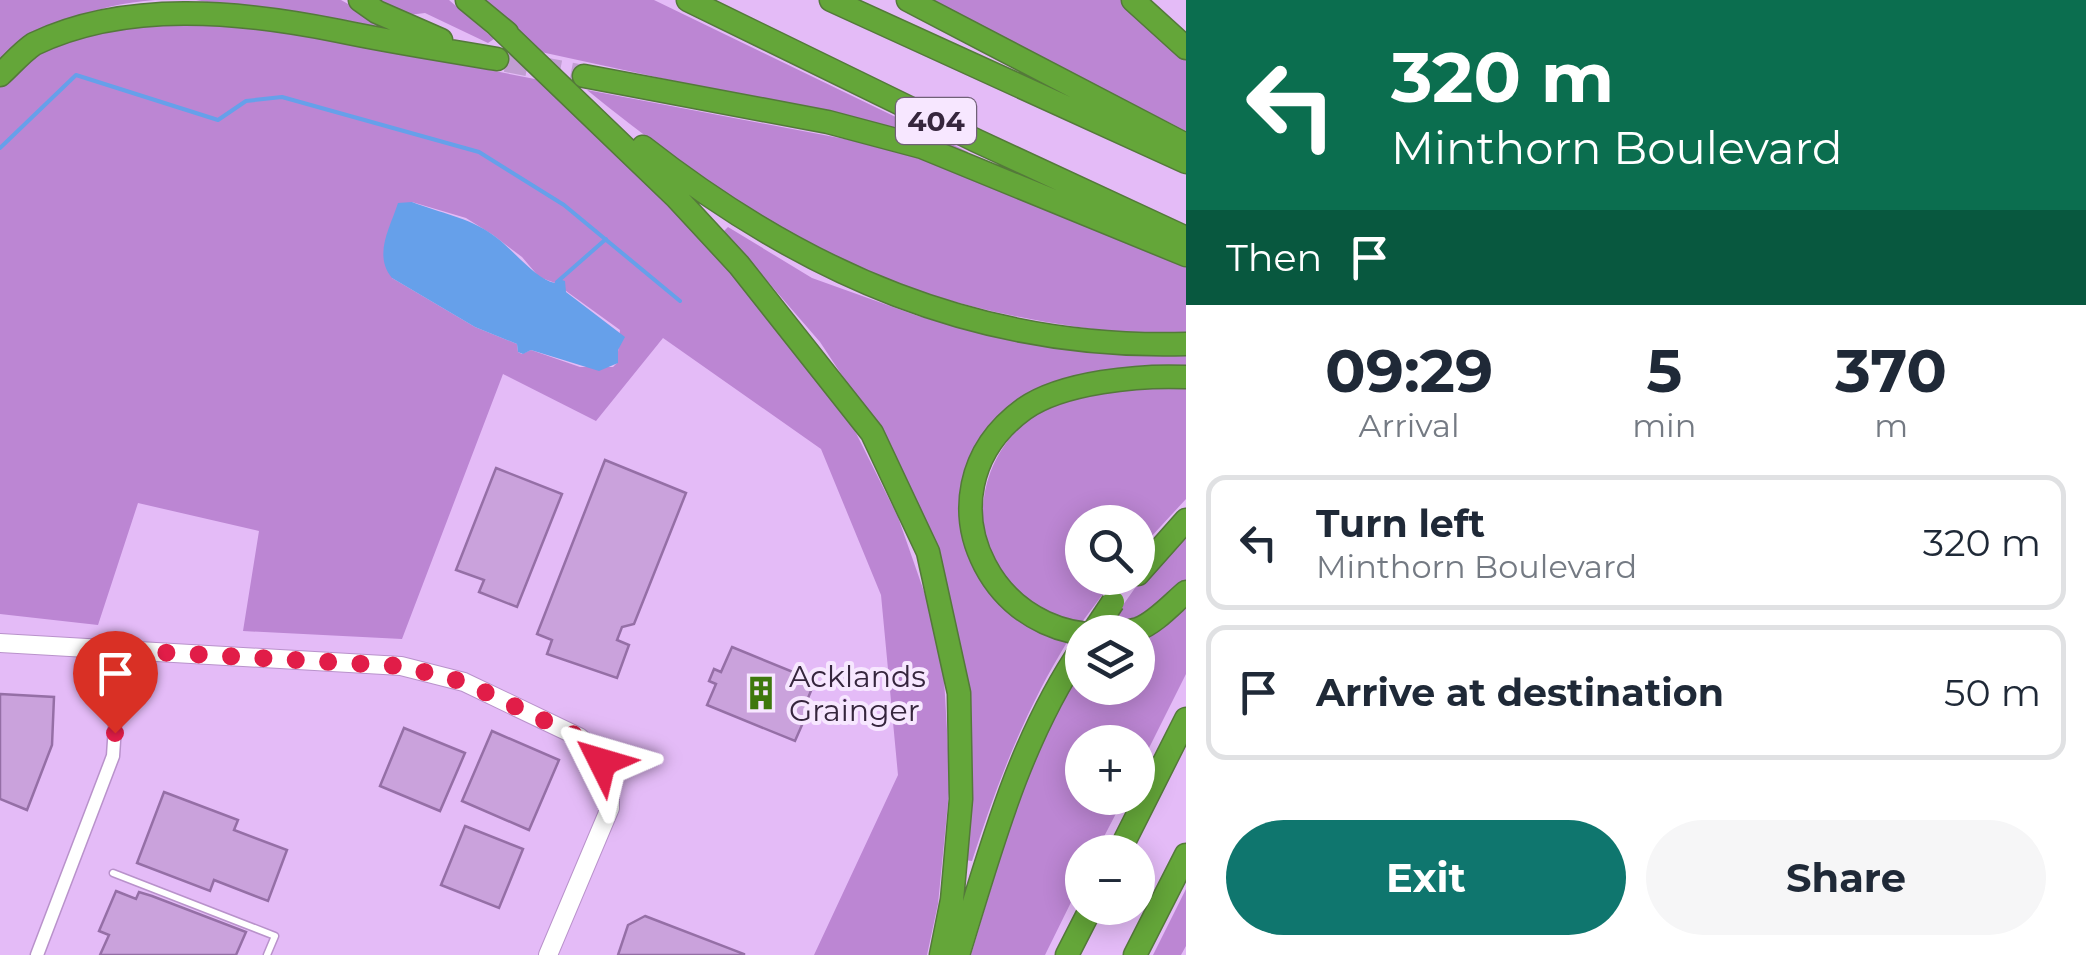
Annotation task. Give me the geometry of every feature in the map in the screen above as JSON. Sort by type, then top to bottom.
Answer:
[{"type":"highway","points":[[0,75],[34,44],[74,24],[123,11],[170,5],[230,9],[501,60],[429,36],[360,0]]},
{"type":"highway","points":[[467,0],[698,190],[771,238],[828,267],[893,296],[971,320],[1132,346],[1186,344]]},
{"type":"highway","name":"404","points":[[688,0],[976,141],[1186,238]]},
{"type":"highway","name":"404","points":[[831,0],[1186,162]]},
{"type":"highway","points":[[908,0],[1186,145]]},
{"type":"highway","points":[[1132,0],[1186,48]]},
{"type":"highway","points":[[497,25],[676,197],[739,265],[872,433],[928,552],[959,693],[960,799],[952,900],[941,955]]},
{"type":"highway","points":[[584,76],[828,122],[922,146],[1186,255]]},
{"type":"highway","points":[[1186,377],[1163,376],[1067,389],[1026,408],[1004,427],[984,454],[970,506],[981,562],[997,586],[1015,606],[1067,632],[1142,628],[1186,592]]},
{"type":"highway","points":[[1155,555],[1186,520]]},
{"type":"highway","points":[[958,955],[1009,794],[1033,733],[1065,674]]},
{"type":"highway","points":[[1128,835],[1186,719]]},
{"type":"highway","points":[[1135,955],[1186,856]]},
{"type":"highway","points":[[1067,955],[1082,925]]},
{"type":"street","points":[[0,642],[401,666],[464,682],[579,737],[597,753],[610,776],[610,808],[548,955]]},
{"type":"street","points":[[36,955],[113,756],[120,650]]},
{"type":"lane","points":[[114,872],[275,936],[268,955]]},
{"type":"shaded area","points":[[0,0],[155,0],[90,12],[37,39],[0,64]]},
{"type":"shaded area","points":[[196,0],[341,0],[379,21],[376,32]]},
{"type":"shaded area","points":[[371,0],[449,0],[494,39],[488,43],[425,13],[400,16]]},
{"type":"shaded area","points":[[480,0],[654,0],[968,152],[965,159],[830,115],[541,52]]},
{"type":"shaded area","points":[[934,0],[1123,0],[1186,57],[1186,131],[973,23]]},
{"type":"shaded area","points":[[145,16],[307,34],[545,81],[641,173],[795,342],[854,429],[898,517],[928,603],[944,678],[950,783],[938,904],[927,955],[814,955],[898,775],[881,595],[821,449],[663,338],[596,421],[503,374],[402,639],[243,631],[259,531],[138,503],[98,625],[0,614],[0,86],[25,63],[60,41]],"holes":[[[412,202],[466,218],[522,257],[539,277],[555,283],[620,330],[617,363],[613,367],[580,367],[531,350],[522,354],[517,344],[475,327],[392,278]]]},
{"type":"shaded area","points":[[587,90],[887,147],[958,171],[1186,264],[1186,367],[1060,382],[980,446],[973,541],[974,564],[980,579],[1012,613],[1065,638],[1065,646],[1014,747],[972,861],[965,860],[935,562],[859,401],[820,342],[724,231],[728,227],[812,278],[918,316],[986,335],[1071,350],[1131,355],[1137,334],[982,309],[870,273],[813,247],[754,212],[657,145]]},
{"type":"shaded area","points":[[1186,387],[1186,499],[1155,533],[1155,505],[1065,505],[1065,595],[1102,595],[1087,615],[1065,615],[1065,621],[1030,605],[1006,582],[991,556],[983,527],[984,497],[992,468],[1007,442],[1029,420],[1071,397],[1120,389]]},
{"type":"shaded area","points":[[1186,532],[1186,580],[1145,614],[1116,615],[1130,595],[1155,595],[1155,566]]},
{"type":"shaded area","points":[[1186,605],[1186,674],[1155,736],[1155,725],[1065,725],[1065,815],[1115,815],[1105,835],[1065,835],[1065,914],[1045,955],[971,955],[1031,770],[1063,698],[1065,694],[1065,705],[1155,705],[1155,624]]},
{"type":"shaded area","points":[[1186,889],[1186,946],[1181,955],[1153,955]]},
{"type":"water","points":[[412,202],[474,224],[500,240],[540,276],[555,283],[559,279],[565,281],[566,292],[625,337],[618,350],[618,363],[599,371],[531,350],[523,354],[518,352],[517,344],[475,327],[392,278],[384,260],[385,241],[398,203]]},
{"type":"building","points":[[605,460],[686,493],[634,624],[622,627],[617,640],[629,645],[617,678],[547,654],[552,640],[537,634]]},
{"type":"building","points":[[496,468],[562,494],[517,607],[479,592],[484,580],[456,570]]},
{"type":"building","name":"Acklands Grainger","points":[[732,647],[815,681],[806,703],[818,708],[813,721],[805,718],[795,741],[707,705],[716,684],[709,681],[714,669],[721,672]]},
{"type":"building","points":[[0,694],[54,697],[52,745],[27,810],[0,799]]},
{"type":"building","points":[[404,728],[465,753],[440,811],[380,786]]},
{"type":"building","points":[[492,731],[559,760],[529,830],[462,801]]},
{"type":"building","points":[[164,792],[238,820],[234,830],[287,850],[268,901],[214,880],[210,891],[137,863]]},
{"type":"building","points":[[465,826],[523,849],[499,908],[441,885]]},
{"type":"building","points":[[116,891],[136,899],[139,892],[152,896],[246,932],[236,955],[100,955],[109,935],[99,931]]},
{"type":"building","points":[[645,916],[744,955],[618,955],[628,925]]},
{"type":"waterway","points":[[0,148],[76,75],[218,120],[246,101],[282,97],[479,152],[564,205],[680,301]]},
{"type":"waterway","points":[[557,282],[606,239]]},
{"type":"tunnel","points":[[506,61],[584,76]]},
{"type":"place","name":"Acklands Grainger","points":[[761,693]]},
{"type":"route","points":[[115,733],[120,650],[401,666],[464,682],[579,737],[602,762]]}]
